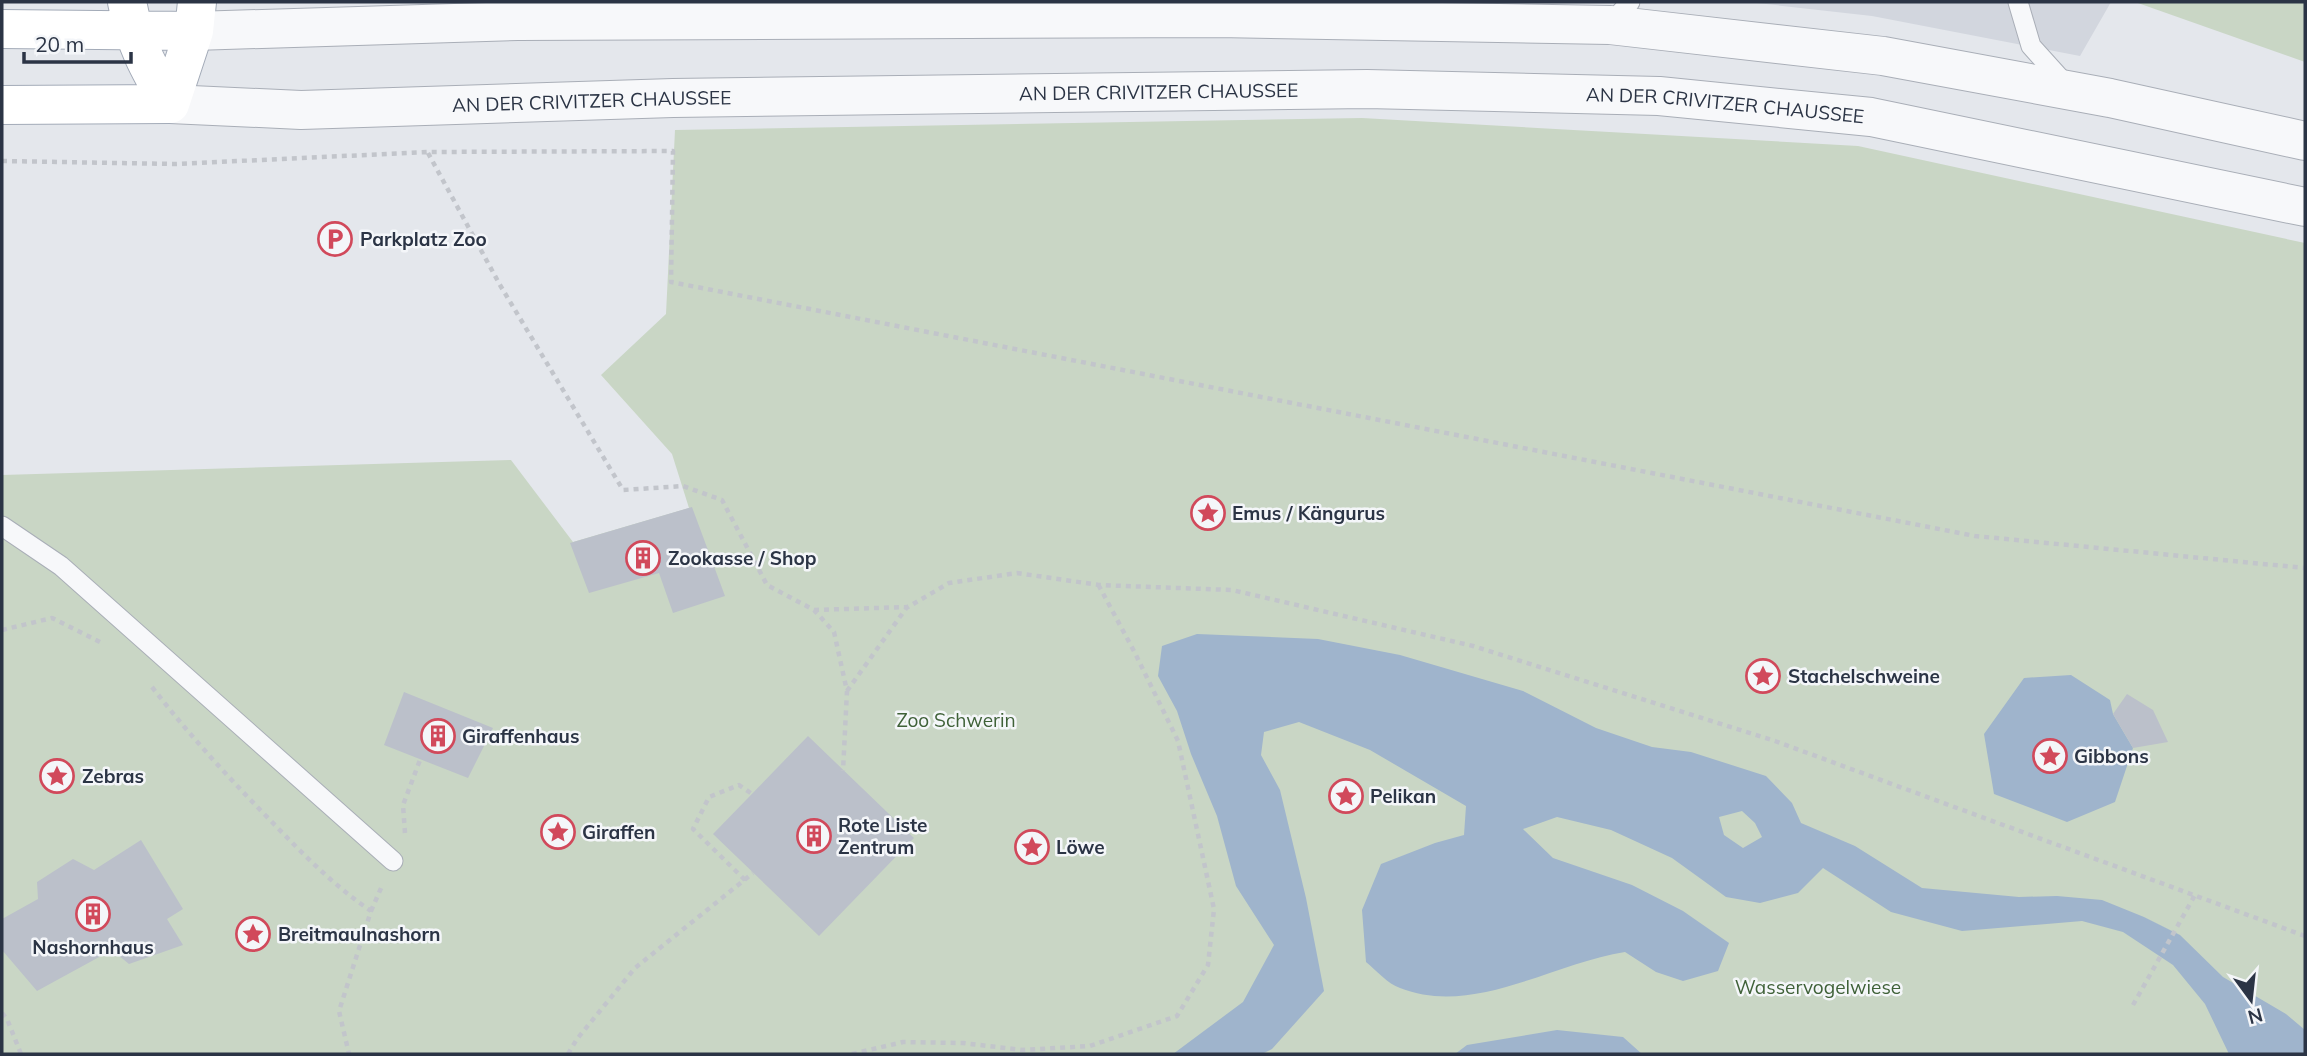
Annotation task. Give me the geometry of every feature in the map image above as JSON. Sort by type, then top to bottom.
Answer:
[{"type":"main road","points":[[130,16],[144,62],[170,104]]},
{"type":"main road","points":[[2,29],[130,16],[196,16],[170,104]]},
{"type":"main road","name":"AN DER CRIVITZER CHAUSSEE","points":[[2,105],[170,104]]},
{"type":"street","points":[[423,2],[517,21]]},
{"type":"street","points":[[196,16],[517,21],[830,12],[1218,18],[1620,13],[2071,90],[2305,141]]},
{"type":"street","name":"AN DER CRIVITZER CHAUSSEE","points":[[170,104],[301,110],[673,98],[1353,89],[1659,96],[1871,117],[2305,207]]},
{"type":"lane","points":[[2018,2],[2031,46],[2071,90]]},
{"type":"lane","points":[[2,526],[61,566],[393,861]]},
{"type":"path","points":[[2,161],[176,164],[428,152],[673,151],[671,282],[1975,536],[2305,568]]},
{"type":"path","points":[[428,152],[500,285],[622,490],[683,486],[722,500],[766,585],[814,610],[834,632],[847,691],[843,771]]},
{"type":"path","points":[[847,691],[908,607],[948,583],[1017,572],[1099,585],[1232,590],[1473,646],[1775,741],[2305,936]]},
{"type":"path","points":[[852,1054],[903,1042],[1021,1050],[1090,1046],[1177,1016],[1208,965],[1214,909],[1178,741],[1099,585]]},
{"type":"path","points":[[814,610],[908,607]]},
{"type":"path","points":[[2,630],[52,618],[115,649]]},
{"type":"path","points":[[144,677],[194,741],[251,801],[341,890],[372,911],[338,1011],[349,1054]]},
{"type":"path","points":[[746,880],[693,829],[709,797],[739,785],[752,794]]},
{"type":"path","points":[[568,1054],[577,1039],[635,968],[754,873]]},
{"type":"path","points":[[2133,1005],[2195,895]]},
{"type":"path","points":[[2,1013],[21,1054]]},
{"type":"shaded area","points":[[1748,2],[2111,2],[2080,56],[1872,16]]},
{"type":"green space","points":[[2135,2],[2305,2],[2305,62]]},
{"type":"green space","name":"Zoo Schwerin","points":[[1362,118],[1858,146],[2305,243],[2305,1054],[2,1054],[2,475],[511,460],[573,542],[689,508],[672,454],[601,375],[666,314],[675,130]]},
{"type":"water","points":[[1197,634],[1318,639],[1400,655],[1523,691],[1596,728],[1652,747],[1691,752],[1766,776],[1792,803],[1801,823],[1855,846],[1922,888],[2019,897],[2057,896],[2102,900],[2180,935],[2223,977],[2286,1014],[2305,1030],[2305,1054],[2229,1054],[2205,1004],[2173,965],[2123,932],[2082,921],[1962,931],[1891,912],[1823,868],[1798,893],[1760,903],[1726,897],[1672,858],[1611,830],[1557,817],[1523,829],[1553,858],[1632,885],[1683,911],[1729,943],[1718,971],[1683,981],[1656,972],[1625,952],[1484,992],[1456,996],[1428,995],[1400,988],[1366,962],[1362,910],[1381,864],[1464,835],[1466,806],[1370,750],[1299,722],[1264,732],[1261,755],[1280,790],[1306,898],[1324,991],[1272,1049],[1262,1054],[1173,1054],[1243,1002],[1274,945],[1236,886],[1217,816],[1191,754],[1177,711],[1158,676],[1162,646]],"holes":[[[1742,811],[1755,823],[1762,837],[1743,848],[1724,835],[1719,817]]]},
{"type":"water","points":[[2071,675],[2110,700],[2113,714],[2133,748],[2115,802],[2067,822],[1994,794],[1984,734],[2024,678]]},
{"type":"water","points":[[1557,1030],[1623,1037],[1642,1054],[1455,1054],[1467,1045]]},
{"type":"building","name":"Zookasse / Shop","points":[[692,507],[725,596],[673,613],[659,573],[589,593],[570,543]]},
{"type":"building","name":"Giraffenhaus","points":[[404,692],[493,728],[468,778],[384,745]]},
{"type":"building","points":[[2127,694],[2153,710],[2168,742],[2133,748],[2113,714]]},
{"type":"building","name":"Rote Liste Zentrum","points":[[808,736],[914,838],[819,936],[713,834]]},
{"type":"building","name":"Nashornhaus","points":[[141,840],[183,909],[167,919],[183,945],[129,964],[112,950],[37,991],[2,950],[2,919],[38,899],[37,882],[73,859],[94,870]]},
{"type":"place","name":"Parkplatz Zoo","points":[[335,239]]},
{"type":"place","name":"Emus / Kängurus","points":[[1208,513]]},
{"type":"place","name":"Zookasse / Shop","points":[[643,558]]},
{"type":"place","name":"Stachelschweine","points":[[1763,676]]},
{"type":"place","name":"Giraffenhaus","points":[[438,736]]},
{"type":"place","name":"Gibbons","points":[[2050,756]]},
{"type":"place","name":"Zebras","points":[[57,776]]},
{"type":"place","name":"Pelikan","points":[[1346,796]]},
{"type":"place","name":"Giraffen","points":[[558,832]]},
{"type":"place","name":"Rote Liste Zentrum","points":[[814,836]]},
{"type":"place","name":"Löwe","points":[[1032,847]]},
{"type":"place","name":"Nashornhaus","points":[[93,914]]},
{"type":"place","name":"Breitmaulnashorn","points":[[253,934]]},
{"type":"park label","name":"Wasservogelwiese","points":[[1818,987]]}]
